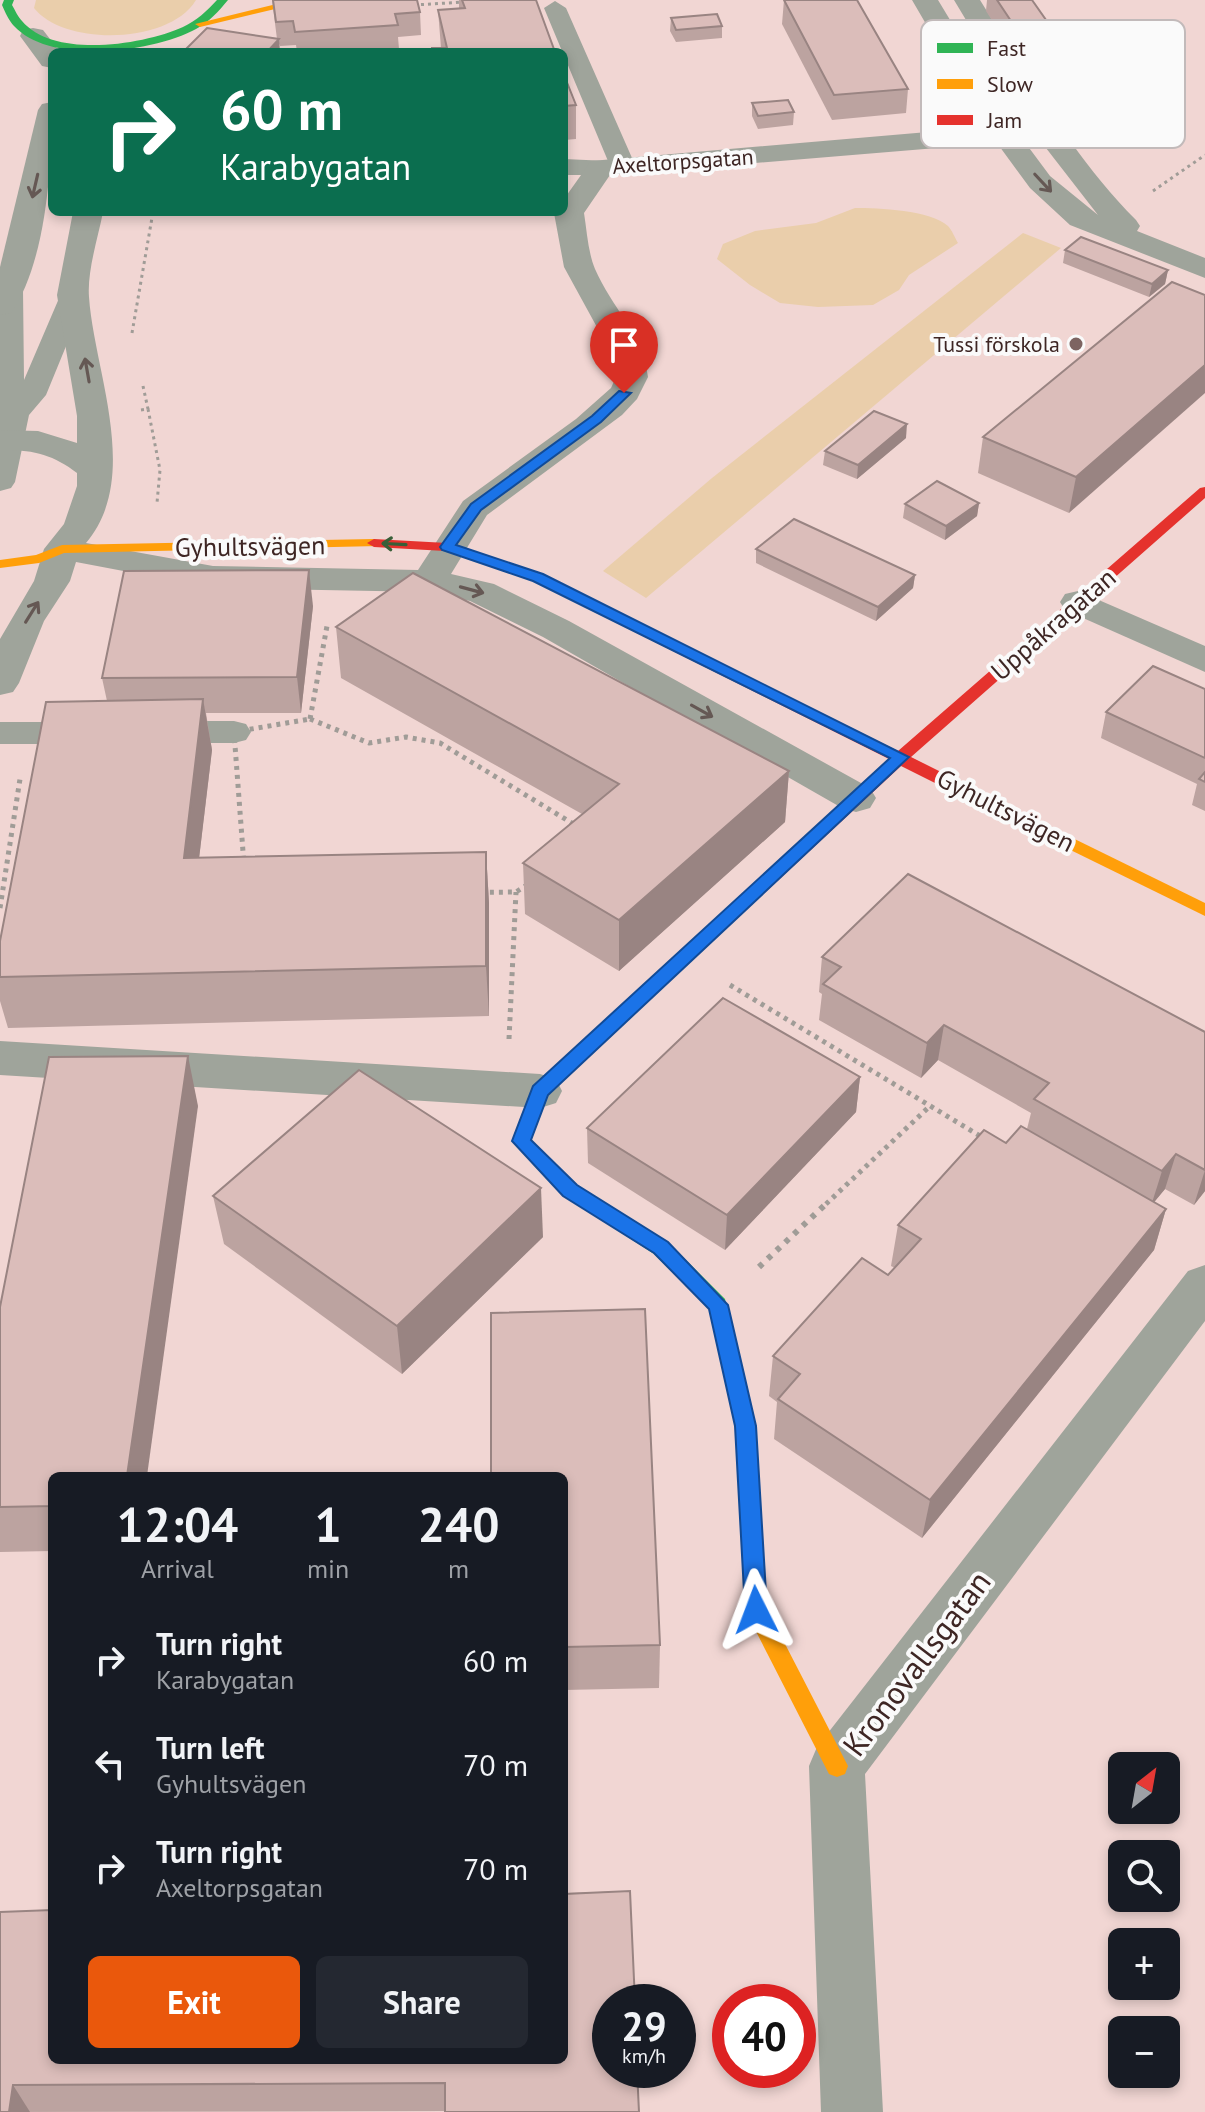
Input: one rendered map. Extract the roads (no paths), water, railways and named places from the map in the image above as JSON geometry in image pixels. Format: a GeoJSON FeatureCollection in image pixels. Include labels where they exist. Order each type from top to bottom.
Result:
{"type":"FeatureCollection","features":[{"type":"Feature","properties":{"kind":"street"},"geometry":{"type":"LineString","coordinates":[[9,0],[7,5],[13,22],[33,36],[48,55]]}},
{"type":"Feature","properties":{"kind":"street"},"geometry":{"type":"LineString","coordinates":[[33,36],[90,47],[150,47],[200,24],[214,14],[223,0]]}},
{"type":"Feature","properties":{"kind":"street"},"geometry":{"type":"LineString","coordinates":[[200,24],[308,0]]}},
{"type":"Feature","properties":{"kind":"street"},"geometry":{"type":"LineString","coordinates":[[925,0],[937,20]]}},
{"type":"Feature","properties":{"kind":"street"},"geometry":{"type":"LineString","coordinates":[[967,0],[980,20]]}},
{"type":"Feature","properties":{"kind":"street"},"geometry":{"type":"LineString","coordinates":[[5,298],[48,126]]}},
{"type":"Feature","properties":{"kind":"street","name":"Axeltorpsgatan"},"geometry":{"type":"LineString","coordinates":[[430,581],[447,547],[476,507],[597,419],[624,393],[632,377],[625,351],[579,267],[569,213],[612,167],[921,140]]}},
{"type":"Feature","properties":{"kind":"street"},"geometry":{"type":"LineString","coordinates":[[1015,148],[1040,182],[1081,219],[1205,269]]}},
{"type":"Feature","properties":{"kind":"street"},"geometry":{"type":"LineString","coordinates":[[1063,148],[1116,216],[1144,244]]}},
{"type":"Feature","properties":{"kind":"street"},"geometry":{"type":"LineString","coordinates":[[0,683],[26,621],[52,581],[62,549],[81,527],[94,486],[94,416],[73,295],[87,216]]}},
{"type":"Feature","properties":{"kind":"street"},"geometry":{"type":"LineString","coordinates":[[9,430],[71,450],[92,468]]}},
{"type":"Feature","properties":{"kind":"street","name":"Uppåkragatan"},"geometry":{"type":"LineString","coordinates":[[523,1090],[684,957],[901,757],[1205,491]]}},
{"type":"Feature","properties":{"kind":"street","name":"Gyhultsvägen"},"geometry":{"type":"LineString","coordinates":[[62,549],[379,543],[447,547],[538,578],[1205,910]]}},
{"type":"Feature","properties":{"kind":"street"},"geometry":{"type":"LineString","coordinates":[[0,564],[39,559],[62,549]]}},
{"type":"Feature","properties":{"kind":"street","name":"Gyhultsvägen"},"geometry":{"type":"LineString","coordinates":[[62,549],[213,577],[430,581],[481,592],[556,629],[856,798]]}},
{"type":"Feature","properties":{"kind":"street"},"geometry":{"type":"LineString","coordinates":[[1078,602],[1205,660]]}},
{"type":"Feature","properties":{"kind":"street"},"geometry":{"type":"LineString","coordinates":[[0,1058],[523,1090],[521,1141],[570,1190],[661,1248],[718,1305],[745,1426],[756,1610],[837,1766]]}},
{"type":"Feature","properties":{"kind":"street","name":"Kronovallsgatan"},"geometry":{"type":"LineString","coordinates":[[852,2112],[837,1766],[1205,1285]]}},
{"type":"Feature","properties":{"kind":"lane"},"geometry":{"type":"LineString","coordinates":[[555,8],[612,167],[568,167]]}},
{"type":"Feature","properties":{"kind":"lane"},"geometry":{"type":"LineString","coordinates":[[9,430],[32,395],[73,295]]}},
{"type":"Feature","properties":{"kind":"lane"},"geometry":{"type":"LineString","coordinates":[[0,482],[9,430],[5,298]]}},
{"type":"Feature","properties":{"kind":"lane"},"geometry":{"type":"LineString","coordinates":[[0,733],[234,732]]}},
{"type":"Feature","properties":{"kind":"place","name":"Tussi förskola"},"geometry":{"type":"Point","coordinates":[1076,344]}}]}
